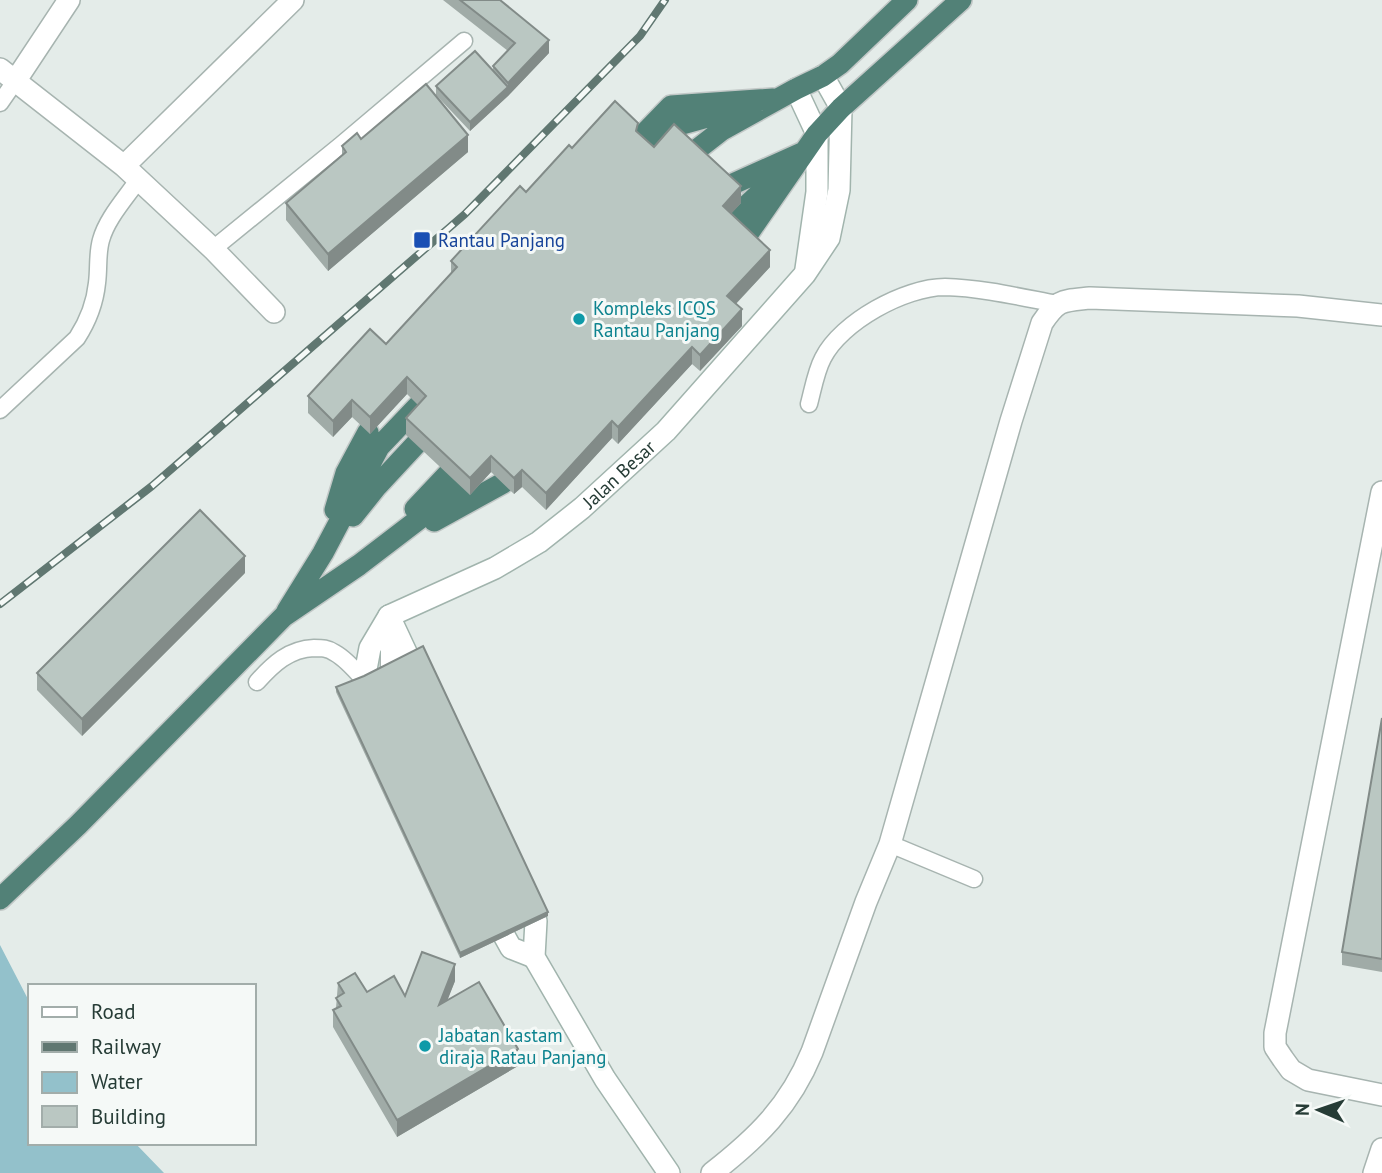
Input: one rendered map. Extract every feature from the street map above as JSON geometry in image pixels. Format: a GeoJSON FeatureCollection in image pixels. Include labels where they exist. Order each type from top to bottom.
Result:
{"type":"FeatureCollection","features":[{"type":"Feature","properties":{"kind":"highway"},"geometry":{"type":"LineString","coordinates":[[690,155],[722,130],[840,64],[907,0]]}},
{"type":"Feature","properties":{"kind":"highway"},"geometry":{"type":"LineString","coordinates":[[743,241],[817,134],[841,108],[961,0]]}},
{"type":"Feature","properties":{"kind":"highway"},"geometry":{"type":"LineString","coordinates":[[643,149],[679,124],[787,94]]}},
{"type":"Feature","properties":{"kind":"highway"},"geometry":{"type":"LineString","coordinates":[[724,188],[804,152]]}},
{"type":"Feature","properties":{"kind":"highway"},"geometry":{"type":"LineString","coordinates":[[726,225],[804,152]]}},
{"type":"Feature","properties":{"kind":"highway"},"geometry":{"type":"LineString","coordinates":[[284,616],[323,553],[379,447],[419,405]]}},
{"type":"Feature","properties":{"kind":"highway"},"geometry":{"type":"LineString","coordinates":[[323,553],[346,473],[368,432]]}},
{"type":"Feature","properties":{"kind":"highway"},"geometry":{"type":"LineString","coordinates":[[323,553],[377,486],[416,444]]}},
{"type":"Feature","properties":{"kind":"highway"},"geometry":{"type":"LineString","coordinates":[[371,556],[454,480]]}},
{"type":"Feature","properties":{"kind":"highway"},"geometry":{"type":"LineString","coordinates":[[0,899],[78,825],[284,616],[371,556],[502,483]]}},
{"type":"Feature","properties":{"kind":"street"},"geometry":{"type":"LineString","coordinates":[[69,0],[8,74],[131,173],[213,249],[274,312]]}},
{"type":"Feature","properties":{"kind":"street"},"geometry":{"type":"LineString","coordinates":[[131,173],[293,0]]}},
{"type":"Feature","properties":{"kind":"street"},"geometry":{"type":"LineString","coordinates":[[822,76],[841,108]]}},
{"type":"Feature","properties":{"kind":"street"},"geometry":{"type":"LineString","coordinates":[[787,94],[817,134],[817,192],[805,274]]}},
{"type":"Feature","properties":{"kind":"street","name":"Jalan Besar"},"geometry":{"type":"LineString","coordinates":[[389,617],[495,569],[539,542],[582,508],[666,431],[805,274],[829,238],[839,190],[841,108]]}},
{"type":"Feature","properties":{"kind":"street"},"geometry":{"type":"LineString","coordinates":[[712,1173],[761,1131],[780,1110],[803,1074],[890,844],[1042,323],[1057,304],[1090,298],[1298,306],[1382,315]]}},
{"type":"Feature","properties":{"kind":"street"},"geometry":{"type":"LineString","coordinates":[[1382,492],[1275,1033],[1275,1047],[1291,1070],[1308,1080],[1382,1095]]}},
{"type":"Feature","properties":{"kind":"street"},"geometry":{"type":"LineString","coordinates":[[384,717],[364,680],[370,648],[389,617]]}},
{"type":"Feature","properties":{"kind":"street"},"geometry":{"type":"LineString","coordinates":[[389,617],[425,693]]}},
{"type":"Feature","properties":{"kind":"street"},"geometry":{"type":"LineString","coordinates":[[513,873],[536,921],[534,957],[605,1079],[669,1173]]}},
{"type":"Feature","properties":{"kind":"street"},"geometry":{"type":"LineString","coordinates":[[484,899],[511,948],[534,957]]}},
{"type":"Feature","properties":{"kind":"street"},"geometry":{"type":"LineString","coordinates":[[1374,1173],[1382,1149]]}},
{"type":"Feature","properties":{"kind":"lane"},"geometry":{"type":"LineString","coordinates":[[213,249],[464,41]]}},
{"type":"Feature","properties":{"kind":"lane"},"geometry":{"type":"LineString","coordinates":[[0,103],[8,74]]}},
{"type":"Feature","properties":{"kind":"lane"},"geometry":{"type":"LineString","coordinates":[[0,410],[77,338],[85,326],[97,282],[102,237],[131,173]]}},
{"type":"Feature","properties":{"kind":"lane"},"geometry":{"type":"LineString","coordinates":[[809,404],[822,358],[837,338],[856,321],[901,298],[943,287],[1057,304]]}},
{"type":"Feature","properties":{"kind":"lane"},"geometry":{"type":"LineString","coordinates":[[389,617],[389,667],[401,691]]}},
{"type":"Feature","properties":{"kind":"lane"},"geometry":{"type":"LineString","coordinates":[[257,682],[270,667],[290,653],[326,648],[338,654],[364,680]]}},
{"type":"Feature","properties":{"kind":"lane"},"geometry":{"type":"LineString","coordinates":[[890,844],[974,879]]}},
{"type":"Feature","properties":{"kind":"lane"},"geometry":{"type":"LineString","coordinates":[[522,933],[534,957]]}},
{"type":"Feature","properties":{"kind":"water"},"geometry":{"type":"Polygon","coordinates":[[[0,945],[28,999],[28,1145],[137,1145],[164,1173],[0,1173],[0,945]]]}},
{"type":"Feature","properties":{"kind":"building"},"geometry":{"type":"Polygon","coordinates":[[[460,0],[500,0],[549,40],[508,83],[493,66],[515,43],[460,0]]]}},
{"type":"Feature","properties":{"kind":"building"},"geometry":{"type":"Polygon","coordinates":[[[475,51],[508,87],[470,122],[436,86],[475,51]]]}},
{"type":"Feature","properties":{"kind":"building"},"geometry":{"type":"Polygon","coordinates":[[[426,84],[468,135],[328,254],[286,203],[346,152],[342,146],[357,133],[361,139],[426,84]]]}},
{"type":"Feature","properties":{"kind":"building","name":"Kompleks ICQS Rantau Panjang"},"geometry":{"type":"Polygon","coordinates":[[[615,101],[638,123],[636,131],[654,147],[674,124],[741,186],[723,206],[770,250],[727,296],[742,309],[700,355],[692,347],[618,427],[612,421],[546,493],[522,470],[514,478],[491,456],[470,478],[406,418],[426,396],[407,377],[370,417],[352,400],[333,421],[308,396],[370,329],[386,344],[457,267],[451,261],[520,186],[526,192],[569,145],[572,148],[615,101]]]}},
{"type":"Feature","properties":{"kind":"building"},"geometry":{"type":"Polygon","coordinates":[[[200,510],[245,556],[82,719],[37,673],[200,510]]]}},
{"type":"Feature","properties":{"kind":"building"},"geometry":{"type":"Polygon","coordinates":[[[423,646],[548,912],[460,953],[336,687],[423,646]]]}},
{"type":"Feature","properties":{"kind":"building"},"geometry":{"type":"Polygon","coordinates":[[[1382,718],[1382,959],[1342,952],[1382,718]]]}},
{"type":"Feature","properties":{"kind":"building","name":"Jabatan kastam diraja Ratau Panjang"},"geometry":{"type":"Polygon","coordinates":[[[422,952],[455,964],[439,1005],[479,982],[518,1049],[397,1120],[333,1010],[341,1006],[336,998],[344,993],[338,983],[355,973],[367,992],[394,976],[405,996],[422,952]]]}},
{"type":"Feature","properties":{"kind":"railway"},"geometry":{"type":"LineString","coordinates":[[0,604],[152,486],[465,214],[640,36],[665,0]]}},
{"type":"Feature","properties":{"kind":"place","name":"Rantau Panjang"},"geometry":{"type":"Point","coordinates":[422,240]}},
{"type":"Feature","properties":{"kind":"place","name":"Kompleks ICQS Rantau Panjang"},"geometry":{"type":"Point","coordinates":[579,319]}},
{"type":"Feature","properties":{"kind":"place","name":"Jabatan kastam diraja Ratau Panjang"},"geometry":{"type":"Point","coordinates":[425,1046]}}]}
